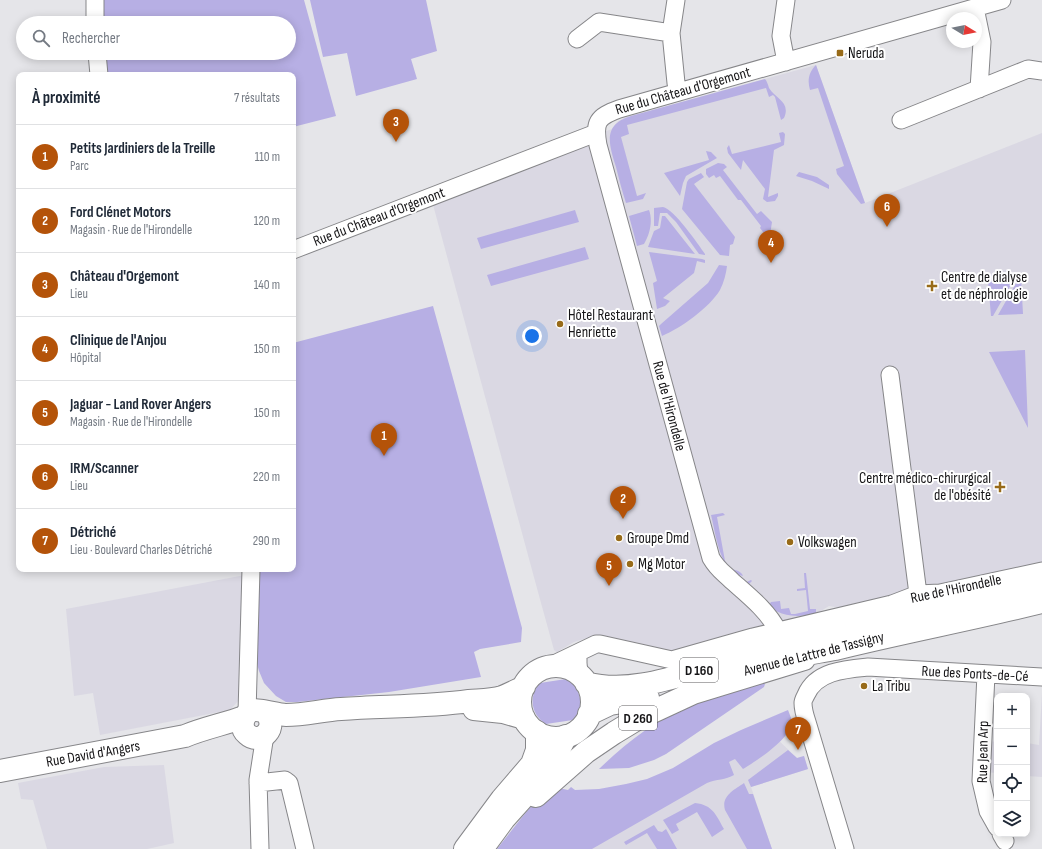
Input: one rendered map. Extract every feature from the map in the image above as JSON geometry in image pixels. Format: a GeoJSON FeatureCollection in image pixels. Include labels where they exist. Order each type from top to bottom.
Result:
{"type":"FeatureCollection","features":[{"type":"Feature","properties":{"kind":"main road","name":"Avenue de Lattre de Tassigny"},"geometry":{"type":"LineString","coordinates":[[589,714],[610,704],[650,697],[800,655],[817,644],[1042,586]]}},
{"type":"Feature","properties":{"kind":"main road","name":"Avenue de Lattre de Tassigny"},"geometry":{"type":"LineString","coordinates":[[817,644],[918,629],[1042,602]]}},
{"type":"Feature","properties":{"kind":"main road","name":"D 160"},"geometry":{"type":"LineString","coordinates":[[581,670],[597,686],[615,687],[638,685],[817,644]]}},
{"type":"Feature","properties":{"kind":"main road","name":"D 260"},"geometry":{"type":"LineString","coordinates":[[492,849],[513,821],[556,777],[586,752],[626,725],[656,709],[692,693],[801,661],[817,644]]}},
{"type":"Feature","properties":{"kind":"main road"},"geometry":{"type":"LineString","coordinates":[[256,723],[287,723],[306,718],[358,712],[473,708],[495,711],[531,725],[545,736],[566,736],[574,733],[580,728],[589,714],[592,698],[581,670],[562,666],[548,667],[532,675],[524,687],[520,704],[531,725],[537,750],[532,764],[502,799],[465,849]]}},
{"type":"Feature","properties":{"kind":"main road"},"geometry":{"type":"LineString","coordinates":[[256,723],[286,715],[340,709],[454,703],[494,698],[504,696],[524,687]]}},
{"type":"Feature","properties":{"kind":"main road","name":"Rue David d'Angers"},"geometry":{"type":"LineString","coordinates":[[0,771],[185,736],[202,737],[220,734],[256,723]]}},
{"type":"Feature","properties":{"kind":"main road"},"geometry":{"type":"LineString","coordinates":[[482,849],[504,819],[549,769],[566,736]]}},
{"type":"Feature","properties":{"kind":"street"},"geometry":{"type":"LineString","coordinates":[[95,0],[95,16]]}},
{"type":"Feature","properties":{"kind":"street"},"geometry":{"type":"LineString","coordinates":[[676,0],[671,33],[676,83],[679,92]]}},
{"type":"Feature","properties":{"kind":"street"},"geometry":{"type":"LineString","coordinates":[[786,0],[781,36],[786,62]]}},
{"type":"Feature","properties":{"kind":"street","name":"Rue du Château d'Orgemont"},"geometry":{"type":"LineString","coordinates":[[296,249],[596,133],[598,120],[608,113],[1002,0]]}},
{"type":"Feature","properties":{"kind":"street"},"geometry":{"type":"LineString","coordinates":[[975,8],[982,42],[979,89]]}},
{"type":"Feature","properties":{"kind":"street"},"geometry":{"type":"LineString","coordinates":[[577,39],[598,22],[671,33]]}},
{"type":"Feature","properties":{"kind":"street"},"geometry":{"type":"LineString","coordinates":[[98,60],[99,72]]}},
{"type":"Feature","properties":{"kind":"street"},"geometry":{"type":"LineString","coordinates":[[901,120],[1028,69],[1042,71]]}},
{"type":"Feature","properties":{"kind":"street","name":"Rue de l'Hirondelle"},"geometry":{"type":"LineString","coordinates":[[596,133],[711,558],[718,570],[731,579],[764,610],[773,621],[778,631]]}},
{"type":"Feature","properties":{"kind":"street"},"geometry":{"type":"LineString","coordinates":[[890,375],[918,594]]}},
{"type":"Feature","properties":{"kind":"street","name":"Rue de l'Hirondelle"},"geometry":{"type":"LineString","coordinates":[[581,670],[589,646],[600,644],[672,660],[778,631],[892,604],[918,594],[940,593],[1042,571]]}},
{"type":"Feature","properties":{"kind":"street"},"geometry":{"type":"LineString","coordinates":[[251,572],[249,664],[254,690],[256,723],[260,849]]}},
{"type":"Feature","properties":{"kind":"street","name":"Rue des Ponts-de-Cé"},"geometry":{"type":"LineString","coordinates":[[845,849],[807,722],[803,702],[808,689],[820,678],[836,671],[868,668],[1042,677]]}},
{"type":"Feature","properties":{"kind":"street","name":"Rue Jean Arp"},"geometry":{"type":"LineString","coordinates":[[986,674],[981,781],[988,812],[994,822]]}},
{"type":"Feature","properties":{"kind":"street"},"geometry":{"type":"LineString","coordinates":[[258,782],[285,780],[289,783],[305,849]]}},
{"type":"Feature","properties":{"kind":"shaded area"},"geometry":{"type":"Polygon","coordinates":[[[102,0],[304,0],[336,116],[296,126],[296,72],[106,72],[104,60],[296,60],[296,16],[101,16],[102,0]]]}},
{"type":"Feature","properties":{"kind":"shaded area"},"geometry":{"type":"Polygon","coordinates":[[[310,0],[426,0],[437,51],[411,59],[417,79],[356,96],[347,53],[323,57],[310,0]]]}},
{"type":"Feature","properties":{"kind":"shaded area"},"geometry":{"type":"Polygon","coordinates":[[[816,65],[865,203],[1042,133],[1042,565],[841,608],[829,606],[816,614],[673,652],[591,637],[574,642],[557,652],[554,650],[432,201],[557,149],[612,129],[617,122],[623,118],[816,65]]]}},
{"type":"Feature","properties":{"kind":"shaded area"},"geometry":{"type":"Polygon","coordinates":[[[816,65],[865,203],[861,204],[837,174],[836,169],[844,166],[818,88],[810,90],[809,86],[809,76],[816,65]]]}},
{"type":"Feature","properties":{"kind":"shaded area"},"geometry":{"type":"Polygon","coordinates":[[[765,79],[769,88],[782,101],[786,108],[784,118],[781,120],[775,97],[773,95],[769,97],[766,88],[627,125],[629,134],[621,137],[637,196],[646,193],[643,199],[626,203],[611,151],[610,136],[615,125],[631,116],[765,79]]]}},
{"type":"Feature","properties":{"kind":"shaded area"},"geometry":{"type":"Polygon","coordinates":[[[783,132],[785,134],[784,145],[774,150],[768,197],[778,193],[778,196],[775,201],[767,202],[763,199],[765,189],[743,160],[741,170],[728,153],[727,148],[729,145],[732,154],[781,142],[779,133],[783,132]]]}},
{"type":"Feature","properties":{"kind":"shaded area"},"geometry":{"type":"Polygon","coordinates":[[[706,151],[711,152],[717,158],[686,176],[680,196],[664,173],[709,160],[706,151]]]}},
{"type":"Feature","properties":{"kind":"shaded area"},"geometry":{"type":"Polygon","coordinates":[[[718,163],[724,164],[727,167],[723,170],[757,214],[761,211],[772,222],[770,235],[767,237],[760,228],[761,226],[741,200],[738,200],[720,176],[716,178],[714,175],[709,178],[706,174],[706,169],[718,163]]]}},
{"type":"Feature","properties":{"kind":"shaded area"},"geometry":{"type":"Polygon","coordinates":[[[799,172],[817,177],[829,185],[829,189],[812,181],[796,176],[799,172]]]}},
{"type":"Feature","properties":{"kind":"shaded area"},"geometry":{"type":"Polygon","coordinates":[[[701,173],[704,177],[694,184],[735,237],[733,244],[730,245],[729,256],[720,255],[682,209],[687,182],[689,179],[701,173]]]}},
{"type":"Feature","properties":{"kind":"shaded area"},"geometry":{"type":"Polygon","coordinates":[[[663,207],[668,209],[679,220],[692,235],[705,255],[699,254],[676,222],[667,213],[660,213],[658,226],[654,226],[654,208],[663,207]]]}},
{"type":"Feature","properties":{"kind":"shaded area"},"geometry":{"type":"Polygon","coordinates":[[[575,210],[579,222],[481,249],[477,238],[575,210]]]}},
{"type":"Feature","properties":{"kind":"shaded area"},"geometry":{"type":"Polygon","coordinates":[[[649,210],[651,223],[648,236],[644,244],[637,246],[629,216],[649,210]]]}},
{"type":"Feature","properties":{"kind":"shaded area"},"geometry":{"type":"Polygon","coordinates":[[[662,216],[665,216],[695,254],[648,247],[654,231],[660,228],[662,216]]]}},
{"type":"Feature","properties":{"kind":"shaded area"},"geometry":{"type":"Polygon","coordinates":[[[585,247],[589,259],[491,286],[487,275],[585,247]]]}},
{"type":"Feature","properties":{"kind":"shaded area"},"geometry":{"type":"Polygon","coordinates":[[[649,252],[705,260],[705,263],[697,261],[694,273],[663,298],[670,301],[665,306],[657,309],[653,283],[657,281],[649,252]]]}},
{"type":"Feature","properties":{"kind":"shaded area"},"geometry":{"type":"Polygon","coordinates":[[[719,265],[727,266],[723,284],[715,297],[694,317],[678,328],[662,336],[659,326],[708,283],[719,265]]]}},
{"type":"Feature","properties":{"kind":"shaded area"},"geometry":{"type":"Polygon","coordinates":[[[1017,274],[993,316],[991,316],[988,281],[980,281],[983,275],[1017,274]]]}},
{"type":"Feature","properties":{"kind":"shaded area"},"geometry":{"type":"Polygon","coordinates":[[[1021,277],[1023,314],[998,315],[1019,278],[1021,277]]]}},
{"type":"Feature","properties":{"kind":"shaded area"},"geometry":{"type":"Polygon","coordinates":[[[433,306],[522,628],[521,642],[480,649],[474,652],[481,677],[389,692],[297,702],[286,702],[276,696],[264,683],[256,660],[258,572],[296,572],[296,342],[433,306]]]}},
{"type":"Feature","properties":{"kind":"shaded area"},"geometry":{"type":"Polygon","coordinates":[[[1025,350],[1028,428],[989,352],[1025,350]]]}},
{"type":"Feature","properties":{"kind":"shaded area"},"geometry":{"type":"Polygon","coordinates":[[[723,513],[725,515],[717,517],[725,561],[727,564],[724,560],[717,542],[711,515],[723,513]]]}},
{"type":"Feature","properties":{"kind":"shaded area"},"geometry":{"type":"Polygon","coordinates":[[[731,570],[738,571],[743,576],[735,573],[731,570]]]}},
{"type":"Feature","properties":{"kind":"shaded area"},"geometry":{"type":"Polygon","coordinates":[[[804,573],[806,573],[810,609],[816,609],[816,614],[792,616],[783,614],[768,606],[744,583],[751,580],[752,581],[748,585],[769,605],[771,602],[780,601],[781,609],[789,608],[791,614],[795,614],[808,611],[806,590],[797,591],[797,589],[805,588],[804,573]]]}},
{"type":"Feature","properties":{"kind":"shaded area"},"geometry":{"type":"Polygon","coordinates":[[[245,575],[240,699],[230,710],[100,735],[93,693],[74,696],[66,609],[245,575]]]}},
{"type":"Feature","properties":{"kind":"shaded area"},"geometry":{"type":"Polygon","coordinates":[[[566,679],[576,687],[580,698],[577,715],[573,720],[546,724],[537,716],[534,710],[533,699],[536,688],[540,683],[566,679]]]}},
{"type":"Feature","properties":{"kind":"shaded area"},"geometry":{"type":"Polygon","coordinates":[[[763,682],[765,684],[764,687],[666,754],[654,760],[629,768],[599,769],[643,732],[680,710],[763,682]]]}},
{"type":"Feature","properties":{"kind":"shaded area"},"geometry":{"type":"Polygon","coordinates":[[[1042,693],[1042,777],[1030,776],[1030,744],[1039,745],[1042,693]]]}},
{"type":"Feature","properties":{"kind":"shaded area"},"geometry":{"type":"Polygon","coordinates":[[[788,710],[793,723],[784,737],[764,755],[743,769],[735,759],[729,762],[734,775],[707,783],[592,849],[497,849],[549,786],[568,790],[571,787],[575,790],[599,789],[647,779],[673,768],[714,743],[788,710]]]}},
{"type":"Feature","properties":{"kind":"shaded area"},"geometry":{"type":"Polygon","coordinates":[[[775,737],[797,758],[804,756],[808,769],[751,787],[772,849],[520,849],[729,762],[775,737]]]}},
{"type":"Feature","properties":{"kind":"shaded area"},"geometry":{"type":"Polygon","coordinates":[[[987,741],[994,742],[994,773],[986,772],[987,741]]]}},
{"type":"Feature","properties":{"kind":"shaded area"},"geometry":{"type":"Polygon","coordinates":[[[788,750],[797,758],[804,756],[808,769],[751,787],[748,780],[788,750]]]}},
{"type":"Feature","properties":{"kind":"shaded area"},"geometry":{"type":"Polygon","coordinates":[[[164,765],[174,843],[147,849],[47,849],[33,800],[21,799],[18,783],[104,767],[164,765]]]}},
{"type":"Feature","properties":{"kind":"shaded area"},"geometry":{"type":"Polygon","coordinates":[[[744,783],[749,794],[753,794],[772,849],[747,849],[725,810],[725,801],[729,794],[744,783]]]}},
{"type":"Feature","properties":{"kind":"shaded area"},"geometry":{"type":"Polygon","coordinates":[[[695,803],[710,808],[724,829],[712,837],[697,812],[676,824],[679,830],[672,834],[663,820],[695,803]]]}},
{"type":"Feature","properties":{"kind":"shaded area"},"geometry":{"type":"Polygon","coordinates":[[[654,825],[658,831],[662,832],[666,829],[677,849],[657,849],[647,833],[626,845],[624,842],[654,825]]]}},
{"type":"Feature","properties":{"kind":"place","name":"Neruda"},"geometry":{"type":"Point","coordinates":[840,53]}},
{"type":"Feature","properties":{"kind":"place","name":"Château d'Orgemont"},"geometry":{"type":"Point","coordinates":[396,142]}},
{"type":"Feature","properties":{"kind":"place","name":"IRM/Scanner"},"geometry":{"type":"Point","coordinates":[887,227]}},
{"type":"Feature","properties":{"kind":"place","name":"Clinique de l'Anjou"},"geometry":{"type":"Point","coordinates":[771,263]}},
{"type":"Feature","properties":{"kind":"place","name":"Centre de dialyse et de néphrologie"},"geometry":{"type":"Point","coordinates":[932,286]}},
{"type":"Feature","properties":{"kind":"place","name":"Hôtel Restaurant Henriette"},"geometry":{"type":"Point","coordinates":[560,324]}},
{"type":"Feature","properties":{"kind":"place","name":"Petits Jardiniers de la Treille"},"geometry":{"type":"Point","coordinates":[384,456]}},
{"type":"Feature","properties":{"kind":"place","name":"Centre médico-chirurgical de l'obésité"},"geometry":{"type":"Point","coordinates":[1000,487]}},
{"type":"Feature","properties":{"kind":"place","name":"Ford Clénet Motors"},"geometry":{"type":"Point","coordinates":[623,519]}},
{"type":"Feature","properties":{"kind":"place","name":"Groupe Dmd"},"geometry":{"type":"Point","coordinates":[619,538]}},
{"type":"Feature","properties":{"kind":"place","name":"Volkswagen"},"geometry":{"type":"Point","coordinates":[790,542]}},
{"type":"Feature","properties":{"kind":"place","name":"Mg Motor"},"geometry":{"type":"Point","coordinates":[630,564]}},
{"type":"Feature","properties":{"kind":"place","name":"Jaguar - Land Rover Angers"},"geometry":{"type":"Point","coordinates":[609,586]}},
{"type":"Feature","properties":{"kind":"place","name":"La Tribu"},"geometry":{"type":"Point","coordinates":[864,686]}},
{"type":"Feature","properties":{"kind":"place","name":"Détriché"},"geometry":{"type":"Point","coordinates":[798,750]}}]}
